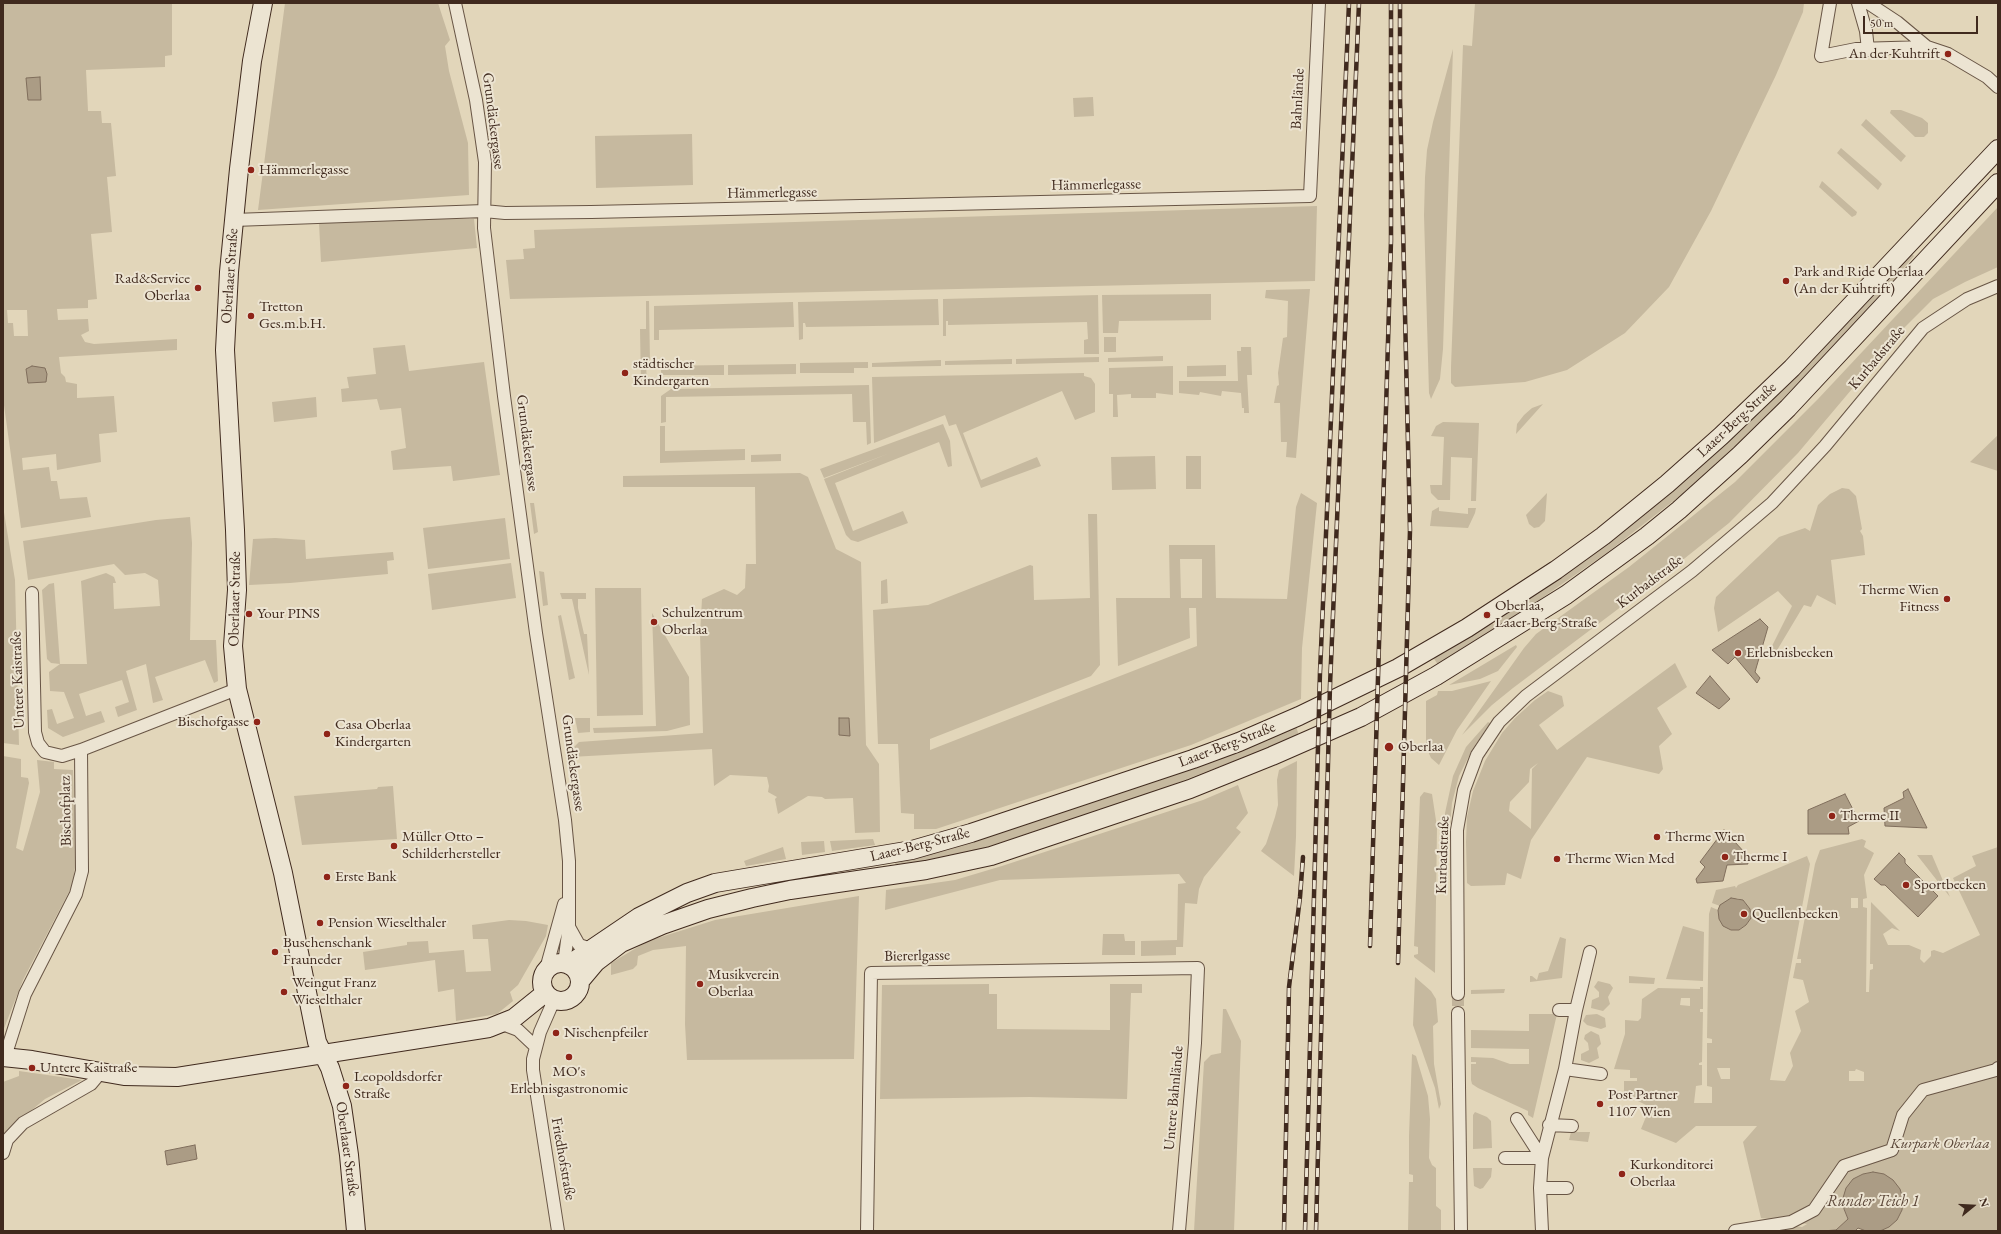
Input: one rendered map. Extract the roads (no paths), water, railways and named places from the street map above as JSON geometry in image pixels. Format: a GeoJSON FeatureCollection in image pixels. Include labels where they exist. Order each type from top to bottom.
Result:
{"type":"FeatureCollection","features":[{"type":"Feature","properties":{"kind":"main road","name":"Oberlaaer Straße"},"geometry":{"type":"LineString","coordinates":[[263,3],[246,106],[234,220],[225,350],[237,590],[233,646],[237,689],[283,873],[317,1042],[330,1068],[338,1089],[346,1125],[356,1231]]}},
{"type":"Feature","properties":{"kind":"main road","name":"Laaer-Berg-Straße"},"geometry":{"type":"LineString","coordinates":[[566,964],[639,917],[687,894],[715,883],[929,846],[1193,759],[1299,716],[1398,668],[1556,570],[1603,536],[1721,436],[1792,368],[1998,149]]}},
{"type":"Feature","properties":{"kind":"main road","name":"Laaer-Berg-Straße"},"geometry":{"type":"LineString","coordinates":[[580,981],[596,962],[621,943],[662,925],[708,909],[790,890],[926,870],[991,856],[1190,789],[1298,746],[1361,717],[1436,676],[1566,595],[1647,536],[1685,505],[1788,408],[1998,183]]}},
{"type":"Feature","properties":{"kind":"main road"},"geometry":{"type":"LineString","coordinates":[[4,1057],[124,1076],[177,1076],[464,1033],[502,1024],[549,997],[566,1001],[571,998],[578,990],[580,981],[578,975],[566,964],[558,964],[546,970],[542,977],[542,986],[549,997]]}},
{"type":"Feature","properties":{"kind":"street","name":"Grundäckergasse"},"geometry":{"type":"LineString","coordinates":[[455,3],[478,108],[485,162],[484,228],[533,612],[566,820],[569,861],[569,926],[566,964]]}},
{"type":"Feature","properties":{"kind":"street","name":"Bahnlände"},"geometry":{"type":"LineString","coordinates":[[1310,196],[1319,3]]}},
{"type":"Feature","properties":{"kind":"street"},"geometry":{"type":"LineString","coordinates":[[1830,3],[1821,56],[1844,50],[1927,47],[1948,54],[1987,77],[1998,87]]}},
{"type":"Feature","properties":{"kind":"street"},"geometry":{"type":"LineString","coordinates":[[1858,3],[1866,31],[1868,50]]}},
{"type":"Feature","properties":{"kind":"street"},"geometry":{"type":"LineString","coordinates":[[1868,3],[1897,22],[1927,47]]}},
{"type":"Feature","properties":{"kind":"street","name":"Hämmerlegasse"},"geometry":{"type":"LineString","coordinates":[[234,220],[484,211],[505,213],[599,212],[1310,196]]}},
{"type":"Feature","properties":{"kind":"street","name":"Kurbadstraße"},"geometry":{"type":"LineString","coordinates":[[1458,994],[1456,830],[1464,790],[1477,755],[1499,722],[1526,696],[1692,571],[1772,503],[1825,446],[1924,328],[1967,299],[1998,286]]}},
{"type":"Feature","properties":{"kind":"street","name":"Untere Kaistraße"},"geometry":{"type":"LineString","coordinates":[[32,593],[35,732],[38,743],[45,752],[62,756],[81,750]]}},
{"type":"Feature","properties":{"kind":"street"},"geometry":{"type":"LineString","coordinates":[[81,750],[237,689]]}},
{"type":"Feature","properties":{"kind":"street","name":"Bischofplatz"},"geometry":{"type":"LineString","coordinates":[[4,1057],[25,994],[76,894],[82,871],[81,750]]}},
{"type":"Feature","properties":{"kind":"street","name":"Grundäckergasse"},"geometry":{"type":"LineString","coordinates":[[546,970],[569,887]]}},
{"type":"Feature","properties":{"kind":"street","name":"Grundäckergasse"},"geometry":{"type":"LineString","coordinates":[[569,926],[579,945],[591,949]]}},
{"type":"Feature","properties":{"kind":"street"},"geometry":{"type":"LineString","coordinates":[[1542,1231],[1540,1188],[1542,1158],[1564,1069],[1590,952]]}},
{"type":"Feature","properties":{"kind":"street","name":"Biererlgasse"},"geometry":{"type":"LineString","coordinates":[[867,1231],[871,974],[1198,968]]}},
{"type":"Feature","properties":{"kind":"street","name":"Untere Bahnlände"},"geometry":{"type":"LineString","coordinates":[[1179,1231],[1195,1043],[1198,968]]}},
{"type":"Feature","properties":{"kind":"street","name":"Friedhofstraße"},"geometry":{"type":"LineString","coordinates":[[549,997],[536,1047],[533,1070],[558,1231]]}},
{"type":"Feature","properties":{"kind":"street"},"geometry":{"type":"LineString","coordinates":[[1559,1010],[1576,1010]]}},
{"type":"Feature","properties":{"kind":"street"},"geometry":{"type":"LineString","coordinates":[[1458,1013],[1461,1231]]}},
{"type":"Feature","properties":{"kind":"street"},"geometry":{"type":"LineString","coordinates":[[502,1024],[518,1030],[536,1047]]}},
{"type":"Feature","properties":{"kind":"street"},"geometry":{"type":"LineString","coordinates":[[1564,1069],[1601,1074]]}},
{"type":"Feature","properties":{"kind":"street"},"geometry":{"type":"LineString","coordinates":[[1735,1231],[1791,1222],[1814,1210],[1844,1166],[1892,1150],[1902,1115],[1924,1090],[1997,1071]]}},
{"type":"Feature","properties":{"kind":"street"},"geometry":{"type":"LineString","coordinates":[[3,1153],[7,1140],[23,1123],[91,1084],[100,1072]]}},
{"type":"Feature","properties":{"kind":"street"},"geometry":{"type":"LineString","coordinates":[[1517,1119],[1542,1158]]}},
{"type":"Feature","properties":{"kind":"street"},"geometry":{"type":"LineString","coordinates":[[1549,1125],[1572,1126]]}},
{"type":"Feature","properties":{"kind":"street"},"geometry":{"type":"LineString","coordinates":[[1505,1158],[1542,1158]]}},
{"type":"Feature","properties":{"kind":"street"},"geometry":{"type":"LineString","coordinates":[[1540,1188],[1567,1188]]}},
{"type":"Feature","properties":{"kind":"water"},"geometry":{"type":"Polygon","coordinates":[[[40,77],[41,100],[28,100],[26,78],[40,77]]]}},
{"type":"Feature","properties":{"kind":"water"},"geometry":{"type":"Polygon","coordinates":[[[32,366],[45,368],[47,374],[46,382],[28,383],[26,369],[32,366]]]}},
{"type":"Feature","properties":{"kind":"water","name":"Erlebnisbecken"},"geometry":{"type":"Polygon","coordinates":[[[1760,619],[1768,627],[1755,672],[1760,678],[1757,683],[1735,657],[1728,664],[1712,650],[1760,619]]]}},
{"type":"Feature","properties":{"kind":"water"},"geometry":{"type":"Polygon","coordinates":[[[1710,676],[1730,699],[1719,709],[1696,693],[1710,676]]]}},
{"type":"Feature","properties":{"kind":"water"},"geometry":{"type":"Polygon","coordinates":[[[839,718],[849,718],[850,736],[839,735],[839,718]]]}},
{"type":"Feature","properties":{"kind":"water"},"geometry":{"type":"Polygon","coordinates":[[[1908,789],[1927,828],[1885,826],[1884,808],[1904,798],[1903,792],[1908,789]]]}},
{"type":"Feature","properties":{"kind":"water","name":"Therme II"},"geometry":{"type":"Polygon","coordinates":[[[1845,794],[1859,821],[1848,827],[1849,834],[1808,834],[1808,810],[1845,794]]]}},
{"type":"Feature","properties":{"kind":"water","name":"Therme I"},"geometry":{"type":"Polygon","coordinates":[[[1724,830],[1745,853],[1748,864],[1727,865],[1723,881],[1697,883],[1696,879],[1705,867],[1700,862],[1724,830]]]}},
{"type":"Feature","properties":{"kind":"water","name":"Sportbecken"},"geometry":{"type":"Polygon","coordinates":[[[1899,853],[1905,859],[1905,863],[1938,896],[1918,917],[1885,885],[1881,885],[1874,879],[1899,853]]]}},
{"type":"Feature","properties":{"kind":"water","name":"Quellenbecken"},"geometry":{"type":"Polygon","coordinates":[[[1731,898],[1743,900],[1750,909],[1751,918],[1746,925],[1739,930],[1731,930],[1723,926],[1719,919],[1718,910],[1720,905],[1731,898]]]}},
{"type":"Feature","properties":{"kind":"water"},"geometry":{"type":"Polygon","coordinates":[[[195,1145],[197,1159],[167,1165],[165,1151],[195,1145]]]}},
{"type":"Feature","properties":{"kind":"water","name":"Runder Teich 1"},"geometry":{"type":"Polygon","coordinates":[[[1873,1172],[1884,1174],[1893,1180],[1900,1189],[1903,1199],[1902,1210],[1897,1220],[1889,1227],[1880,1231],[1866,1231],[1858,1228],[1855,1231],[1822,1231],[1836,1230],[1848,1219],[1844,1209],[1843,1198],[1846,1188],[1853,1179],[1863,1174],[1873,1172]]]}},
{"type":"Feature","properties":{"kind":"tunnel"},"geometry":{"type":"LineString","coordinates":[[1458,994],[1458,1013]]}},
{"type":"Feature","properties":{"kind":"railway"},"geometry":{"type":"LineString","coordinates":[[1305,1231],[1320,672],[1349,3]]}},
{"type":"Feature","properties":{"kind":"railway"},"geometry":{"type":"LineString","coordinates":[[1316,1231],[1330,685],[1359,3]]}},
{"type":"Feature","properties":{"kind":"railway"},"geometry":{"type":"LineString","coordinates":[[1370,946],[1391,241],[1391,3]]}},
{"type":"Feature","properties":{"kind":"railway"},"geometry":{"type":"LineString","coordinates":[[1398,963],[1410,530],[1400,97],[1400,3]]}},
{"type":"Feature","properties":{"kind":"railway"},"geometry":{"type":"LineString","coordinates":[[1284,1231],[1289,987],[1300,897],[1303,857]]}},
{"type":"Feature","properties":{"kind":"place","name":"An der Kuhtrift"},"geometry":{"type":"Point","coordinates":[1948,54]}},
{"type":"Feature","properties":{"kind":"place","name":"Hämmerlegasse"},"geometry":{"type":"Point","coordinates":[251,170]}},
{"type":"Feature","properties":{"kind":"place","name":"Park and Ride Oberlaa (An der Kuhtrift)"},"geometry":{"type":"Point","coordinates":[1786,281]}},
{"type":"Feature","properties":{"kind":"place","name":"Rad&Service Oberlaa"},"geometry":{"type":"Point","coordinates":[198,288]}},
{"type":"Feature","properties":{"kind":"place","name":"Tretton Ges.m.b.H."},"geometry":{"type":"Point","coordinates":[251,316]}},
{"type":"Feature","properties":{"kind":"place","name":"städtischer Kindergarten"},"geometry":{"type":"Point","coordinates":[625,373]}},
{"type":"Feature","properties":{"kind":"place","name":"Therme Wien Fitness"},"geometry":{"type":"Point","coordinates":[1947,599]}},
{"type":"Feature","properties":{"kind":"place","name":"Your PINS"},"geometry":{"type":"Point","coordinates":[249,614]}},
{"type":"Feature","properties":{"kind":"place","name":"Oberlaa, Laaer-Berg-Straße"},"geometry":{"type":"Point","coordinates":[1487,615]}},
{"type":"Feature","properties":{"kind":"place","name":"Schulzentrum Oberlaa"},"geometry":{"type":"Point","coordinates":[654,622]}},
{"type":"Feature","properties":{"kind":"place","name":"Erlebnisbecken"},"geometry":{"type":"Point","coordinates":[1738,653]}},
{"type":"Feature","properties":{"kind":"place","name":"Bischofgasse"},"geometry":{"type":"Point","coordinates":[257,722]}},
{"type":"Feature","properties":{"kind":"place","name":"Casa Oberlaa Kindergarten"},"geometry":{"type":"Point","coordinates":[327,734]}},
{"type":"Feature","properties":{"kind":"place","name":"Oberlaa"},"geometry":{"type":"Point","coordinates":[1389,747]}},
{"type":"Feature","properties":{"kind":"place","name":"Therme II"},"geometry":{"type":"Point","coordinates":[1832,816]}},
{"type":"Feature","properties":{"kind":"place","name":"Therme Wien"},"geometry":{"type":"Point","coordinates":[1657,837]}},
{"type":"Feature","properties":{"kind":"place","name":"Müller Otto – Schilderhersteller"},"geometry":{"type":"Point","coordinates":[394,846]}},
{"type":"Feature","properties":{"kind":"place","name":"Therme I"},"geometry":{"type":"Point","coordinates":[1725,857]}},
{"type":"Feature","properties":{"kind":"place","name":"Therme Wien Med"},"geometry":{"type":"Point","coordinates":[1557,859]}},
{"type":"Feature","properties":{"kind":"place","name":"Erste Bank"},"geometry":{"type":"Point","coordinates":[327,877]}},
{"type":"Feature","properties":{"kind":"place","name":"Sportbecken"},"geometry":{"type":"Point","coordinates":[1906,885]}},
{"type":"Feature","properties":{"kind":"place","name":"Quellenbecken"},"geometry":{"type":"Point","coordinates":[1744,914]}},
{"type":"Feature","properties":{"kind":"place","name":"Pension Wieselthaler"},"geometry":{"type":"Point","coordinates":[320,923]}},
{"type":"Feature","properties":{"kind":"place","name":"Buschenschank Frauneder"},"geometry":{"type":"Point","coordinates":[275,952]}},
{"type":"Feature","properties":{"kind":"place","name":"Musikverein Oberlaa"},"geometry":{"type":"Point","coordinates":[700,984]}},
{"type":"Feature","properties":{"kind":"place","name":"Weingut Franz Wieselthaler"},"geometry":{"type":"Point","coordinates":[284,992]}},
{"type":"Feature","properties":{"kind":"place","name":"Nischenpfeiler"},"geometry":{"type":"Point","coordinates":[556,1033]}},
{"type":"Feature","properties":{"kind":"place","name":"MO's Erlebnisgastronomie"},"geometry":{"type":"Point","coordinates":[569,1057]}},
{"type":"Feature","properties":{"kind":"place","name":"Untere Kaistraße"},"geometry":{"type":"Point","coordinates":[32,1068]}},
{"type":"Feature","properties":{"kind":"place","name":"Leopoldsdorfer Straße"},"geometry":{"type":"Point","coordinates":[346,1086]}},
{"type":"Feature","properties":{"kind":"place","name":"Post Partner 1107 Wien"},"geometry":{"type":"Point","coordinates":[1600,1104]}},
{"type":"Feature","properties":{"kind":"place","name":"Kurkonditorei Oberlaa"},"geometry":{"type":"Point","coordinates":[1622,1174]}},
{"type":"Feature","properties":{"kind":"park label","name":"Kurpark Oberlaa"},"geometry":{"type":"Point","coordinates":[1940,1144]}}]}
